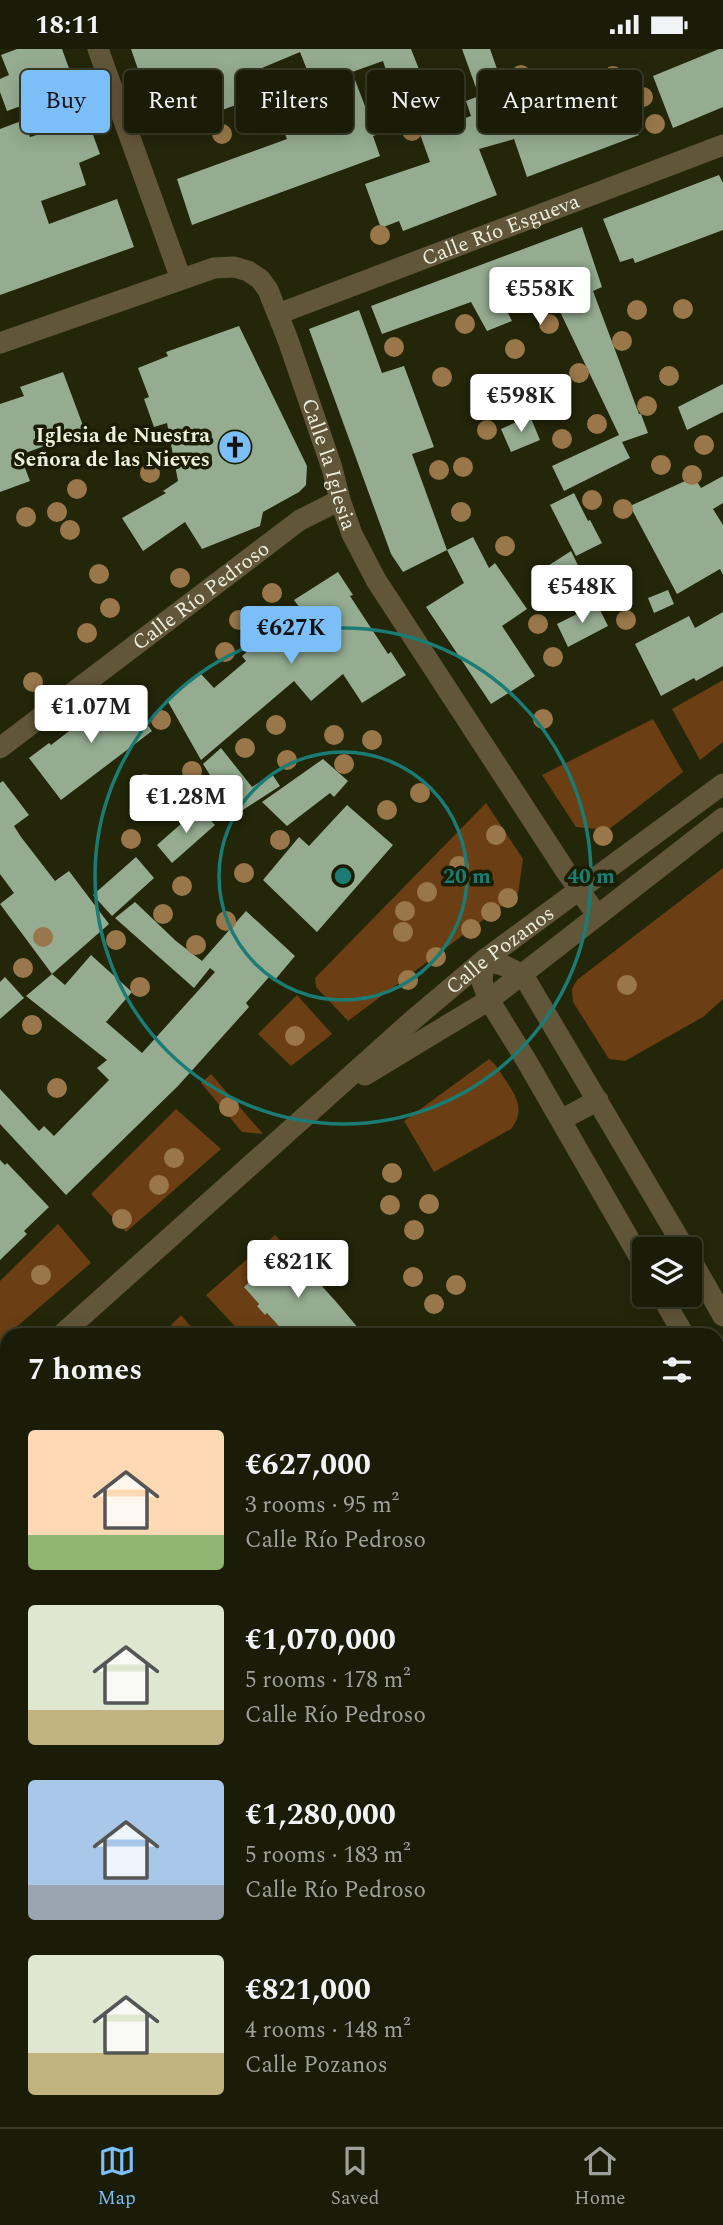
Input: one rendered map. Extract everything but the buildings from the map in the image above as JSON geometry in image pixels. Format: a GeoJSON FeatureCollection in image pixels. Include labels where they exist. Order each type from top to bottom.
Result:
{"type":"FeatureCollection","features":[{"type":"Feature","properties":{"kind":"street"},"geometry":{"type":"LineString","coordinates":[[98,49],[181,279]]}},
{"type":"Feature","properties":{"kind":"street","name":"Calle Río Esgueva"},"geometry":{"type":"LineString","coordinates":[[278,314],[723,145]]}},
{"type":"Feature","properties":{"kind":"street","name":"Calle la Iglesia"},"geometry":{"type":"LineString","coordinates":[[0,343],[214,268],[234,267],[248,271],[260,279],[278,314],[352,534],[376,580],[597,915]]}},
{"type":"Feature","properties":{"kind":"street","name":"Calle Río Pedroso"},"geometry":{"type":"LineString","coordinates":[[0,748],[300,520],[340,500]]}},
{"type":"Feature","properties":{"kind":"street","name":"Calle Pozanos"},"geometry":{"type":"LineString","coordinates":[[69,1328],[414,1019],[484,960],[723,784]]}},
{"type":"Feature","properties":{"kind":"street","name":"Calle Pozanos"},"geometry":{"type":"LineString","coordinates":[[322,1101],[489,1000],[723,818]]}},
{"type":"Feature","properties":{"kind":"street"},"geometry":{"type":"LineString","coordinates":[[632,1244],[489,1000],[482,982],[484,960],[523,975],[678,1237]]}},
{"type":"Feature","properties":{"kind":"street"},"geometry":{"type":"LineString","coordinates":[[561,1120],[598,1100]]}},
{"type":"Feature","properties":{"kind":"street"},"geometry":{"type":"LineString","coordinates":[[702,1279],[723,1316]]}},
{"type":"Feature","properties":{"kind":"street"},"geometry":{"type":"LineString","coordinates":[[668,1307],[680,1328]]}},
{"type":"Feature","properties":{"kind":"shaded area"},"geometry":{"type":"Polygon","coordinates":[[[723,680],[723,742],[700,760],[672,709],[723,680]]]}},
{"type":"Feature","properties":{"kind":"shaded area"},"geometry":{"type":"Polygon","coordinates":[[[653,719],[683,772],[608,830],[576,827],[542,775],[653,719]]]}},
{"type":"Feature","properties":{"kind":"shaded area"},"geometry":{"type":"Polygon","coordinates":[[[486,803],[523,859],[518,894],[348,1021],[316,987],[315,978],[486,803]]]}},
{"type":"Feature","properties":{"kind":"shaded area"},"geometry":{"type":"Polygon","coordinates":[[[723,868],[723,999],[703,1017],[625,1061],[609,1059],[573,1002],[572,989],[577,980],[723,868]]]}},
{"type":"Feature","properties":{"kind":"shaded area"},"geometry":{"type":"Polygon","coordinates":[[[297,995],[332,1034],[291,1066],[258,1034],[297,995]]]}},
{"type":"Feature","properties":{"kind":"shaded area"},"geometry":{"type":"Polygon","coordinates":[[[489,1059],[511,1088],[518,1105],[518,1116],[511,1129],[434,1172],[404,1121],[489,1059]]]}},
{"type":"Feature","properties":{"kind":"shaded area"},"geometry":{"type":"Polygon","coordinates":[[[211,1074],[263,1134],[242,1132],[201,1083],[211,1074]]]}},
{"type":"Feature","properties":{"kind":"shaded area"},"geometry":{"type":"Polygon","coordinates":[[[176,1109],[221,1149],[126,1232],[91,1194],[176,1109]]]}},
{"type":"Feature","properties":{"kind":"shaded area"},"geometry":{"type":"Polygon","coordinates":[[[58,1224],[91,1263],[15,1328],[0,1328],[0,1281],[58,1224]]]}},
{"type":"Feature","properties":{"kind":"shaded area"},"geometry":{"type":"Polygon","coordinates":[[[275,1235],[287,1247],[257,1306],[280,1328],[237,1328],[206,1295],[275,1235]]]}},
{"type":"Feature","properties":{"kind":"shaded area"},"geometry":{"type":"Polygon","coordinates":[[[181,1315],[192,1328],[174,1328],[171,1325],[181,1315]]]}},
{"type":"Feature","properties":{"kind":"place","name":"Iglesia de Nuestra Señora de las Nieves"},"geometry":{"type":"Point","coordinates":[235,447]}}]}
